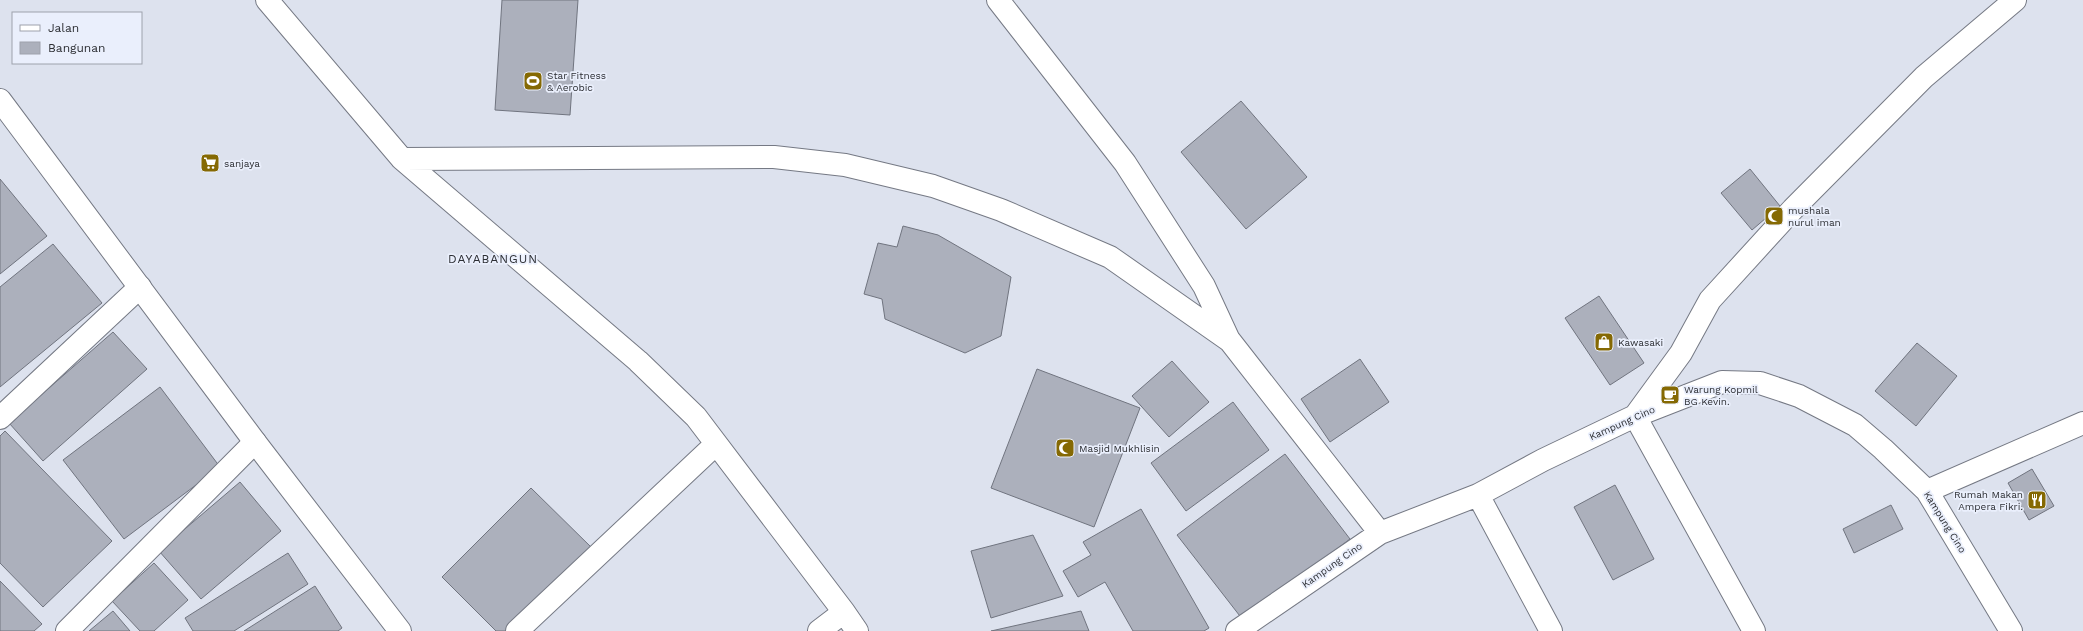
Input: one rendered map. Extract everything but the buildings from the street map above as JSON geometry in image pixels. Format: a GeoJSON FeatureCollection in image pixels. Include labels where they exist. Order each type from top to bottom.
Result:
{"type":"FeatureCollection","features":[{"type":"Feature","properties":{"kind":"street"},"geometry":{"type":"LineString","coordinates":[[267,0],[402,159],[638,361],[696,417],[857,631]]}},
{"type":"Feature","properties":{"kind":"street"},"geometry":{"type":"LineString","coordinates":[[998,0],[1125,163],[1204,286],[1230,341],[1380,532]]}},
{"type":"Feature","properties":{"kind":"street"},"geometry":{"type":"LineString","coordinates":[[1754,631],[1635,416],[1681,353],[1710,300],[1793,209],[1924,77],[2015,0]]}},
{"type":"Feature","properties":{"kind":"street"},"geometry":{"type":"LineString","coordinates":[[0,100],[255,442],[400,631]]}},
{"type":"Feature","properties":{"kind":"street"},"geometry":{"type":"LineString","coordinates":[[402,159],[774,157],[845,165],[933,186],[1001,210],[1110,257],[1230,341]]}},
{"type":"Feature","properties":{"kind":"street"},"geometry":{"type":"LineString","coordinates":[[0,418],[140,287]]}},
{"type":"Feature","properties":{"kind":"street","name":"Kampung Cino"},"geometry":{"type":"LineString","coordinates":[[1238,631],[1380,532],[1478,495],[1543,460],[1635,416],[1722,382],[1760,383],[1799,396],[1855,425],[1883,449],[1927,491],[2010,631]]}},
{"type":"Feature","properties":{"kind":"street"},"geometry":{"type":"LineString","coordinates":[[1927,491],[2083,423]]}},
{"type":"Feature","properties":{"kind":"street"},"geometry":{"type":"LineString","coordinates":[[67,631],[255,442]]}},
{"type":"Feature","properties":{"kind":"street"},"geometry":{"type":"LineString","coordinates":[[517,631],[716,444]]}},
{"type":"Feature","properties":{"kind":"street"},"geometry":{"type":"LineString","coordinates":[[1478,495],[1551,631]]}},
{"type":"Feature","properties":{"kind":"street"},"geometry":{"type":"LineString","coordinates":[[819,631],[844,612]]}},
{"type":"Feature","properties":{"kind":"place","name":"Star Fitness & Aerobic"},"geometry":{"type":"Point","coordinates":[533,81]}},
{"type":"Feature","properties":{"kind":"place","name":"sanjaya"},"geometry":{"type":"Point","coordinates":[210,163]}},
{"type":"Feature","properties":{"kind":"place","name":"mushala nurul iman"},"geometry":{"type":"Point","coordinates":[1774,216]}},
{"type":"Feature","properties":{"kind":"place","name":"Kawasaki"},"geometry":{"type":"Point","coordinates":[1604,342]}},
{"type":"Feature","properties":{"kind":"place","name":"Warung Kopmil BG Kevin."},"geometry":{"type":"Point","coordinates":[1670,395]}},
{"type":"Feature","properties":{"kind":"place","name":"Masjid Mukhlisin"},"geometry":{"type":"Point","coordinates":[1065,448]}},
{"type":"Feature","properties":{"kind":"place","name":"Rumah Makan Ampera Fikri."},"geometry":{"type":"Point","coordinates":[2037,500]}},
{"type":"Feature","properties":{"kind":"district","name":"DAYABANGUN"},"geometry":{"type":"Point","coordinates":[493,259]}}]}
